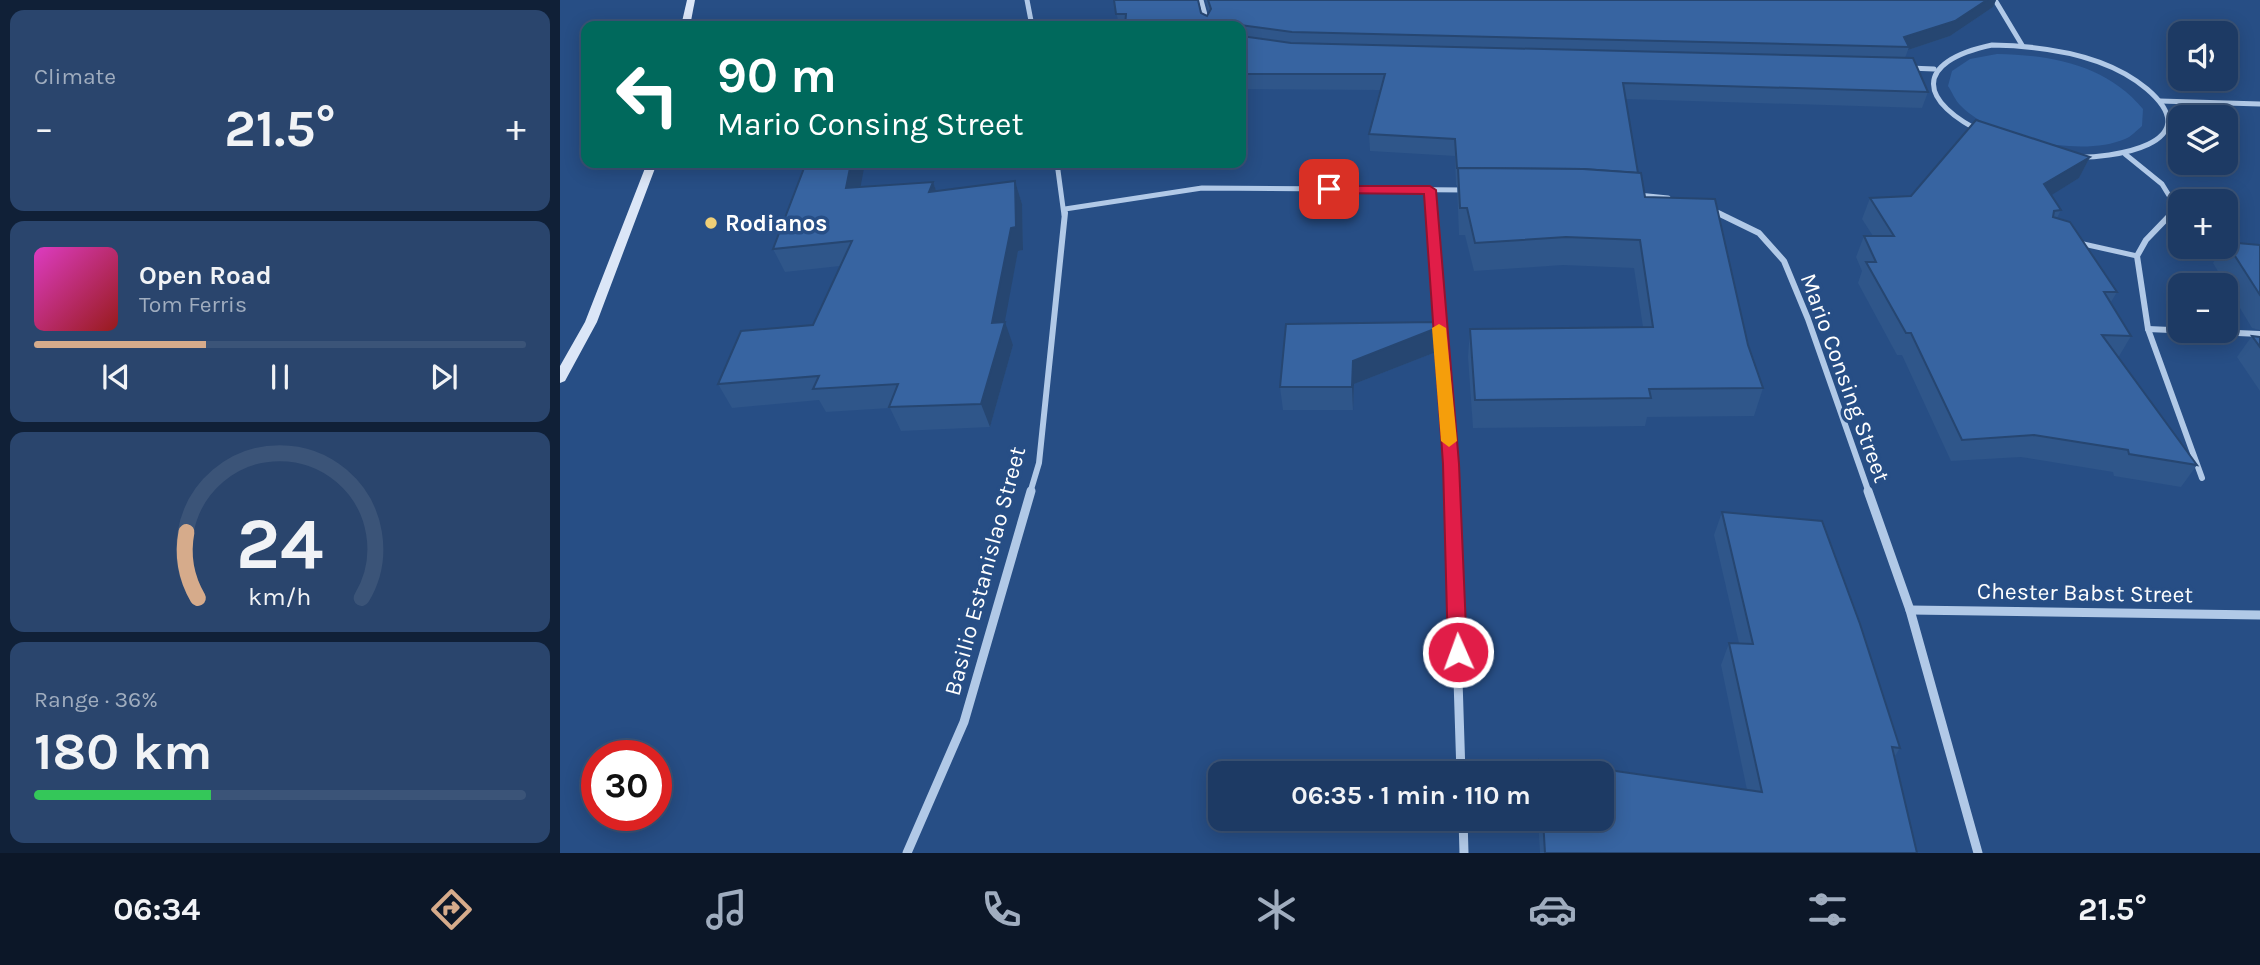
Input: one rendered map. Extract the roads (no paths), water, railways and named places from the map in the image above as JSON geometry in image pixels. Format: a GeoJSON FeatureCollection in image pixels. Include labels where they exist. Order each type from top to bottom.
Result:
{"type":"FeatureCollection","features":[{"type":"Feature","properties":{"kind":"main road"},"geometry":{"type":"LineString","coordinates":[[686,21],[691,0]]}},
{"type":"Feature","properties":{"kind":"main road"},"geometry":{"type":"LineString","coordinates":[[560,378],[591,322],[650,168]]}},
{"type":"Feature","properties":{"kind":"street"},"geometry":{"type":"LineString","coordinates":[[1027,0],[1031,21]]}},
{"type":"Feature","properties":{"kind":"street"},"geometry":{"type":"LineString","coordinates":[[1201,0],[1207,21]]}},
{"type":"Feature","properties":{"kind":"street"},"geometry":{"type":"LineString","coordinates":[[1995,0],[2022,46]]}},
{"type":"Feature","properties":{"kind":"street"},"geometry":{"type":"LineString","coordinates":[[2022,46],[2063,52],[2103,64],[2137,81],[2160,101],[2167,118],[2164,134],[2150,146],[2125,154],[2076,156],[2043,152],[2002,140],[1967,124],[1943,104],[1932,86],[1934,69],[1946,57],[1966,49],[2022,46]]}},
{"type":"Feature","properties":{"kind":"street"},"geometry":{"type":"LineString","coordinates":[[1906,68],[1934,69]]}},
{"type":"Feature","properties":{"kind":"street"},"geometry":{"type":"LineString","coordinates":[[2160,101],[2260,104]]}},
{"type":"Feature","properties":{"kind":"street"},"geometry":{"type":"LineString","coordinates":[[2125,154],[2161,184],[2176,207],[2167,222],[2146,240],[2137,256],[2147,329],[2203,478]]}},
{"type":"Feature","properties":{"kind":"street","name":"Basilio Estanislao Street"},"geometry":{"type":"LineString","coordinates":[[907,853],[964,722],[1039,463],[1065,209],[1058,168]]}},
{"type":"Feature","properties":{"kind":"street"},"geometry":{"type":"LineString","coordinates":[[1065,209],[1202,188],[1471,190]]}},
{"type":"Feature","properties":{"kind":"street"},"geometry":{"type":"LineString","coordinates":[[1430,190],[1451,464],[1461,761]]}},
{"type":"Feature","properties":{"kind":"street"},"geometry":{"type":"LineString","coordinates":[[1633,195],[1673,198]]}},
{"type":"Feature","properties":{"kind":"street","name":"Mario Consing Street"},"geometry":{"type":"LineString","coordinates":[[1697,205],[1721,212],[1759,233],[1784,261],[1808,319],[1910,610],[1978,853]]}},
{"type":"Feature","properties":{"kind":"street"},"geometry":{"type":"LineString","coordinates":[[2147,329],[2260,334]]}},
{"type":"Feature","properties":{"kind":"street","name":"Chester Babst Street"},"geometry":{"type":"LineString","coordinates":[[1910,610],[2260,615]]}},
{"type":"Feature","properties":{"kind":"street"},"geometry":{"type":"LineString","coordinates":[[1463,831],[1464,853]]}},
{"type":"Feature","properties":{"kind":"lane"},"geometry":{"type":"LineString","coordinates":[[2073,242],[2137,256]]}},
{"type":"Feature","properties":{"kind":"place","name":"Rodianos"},"geometry":{"type":"Point","coordinates":[711,223]}}]}
